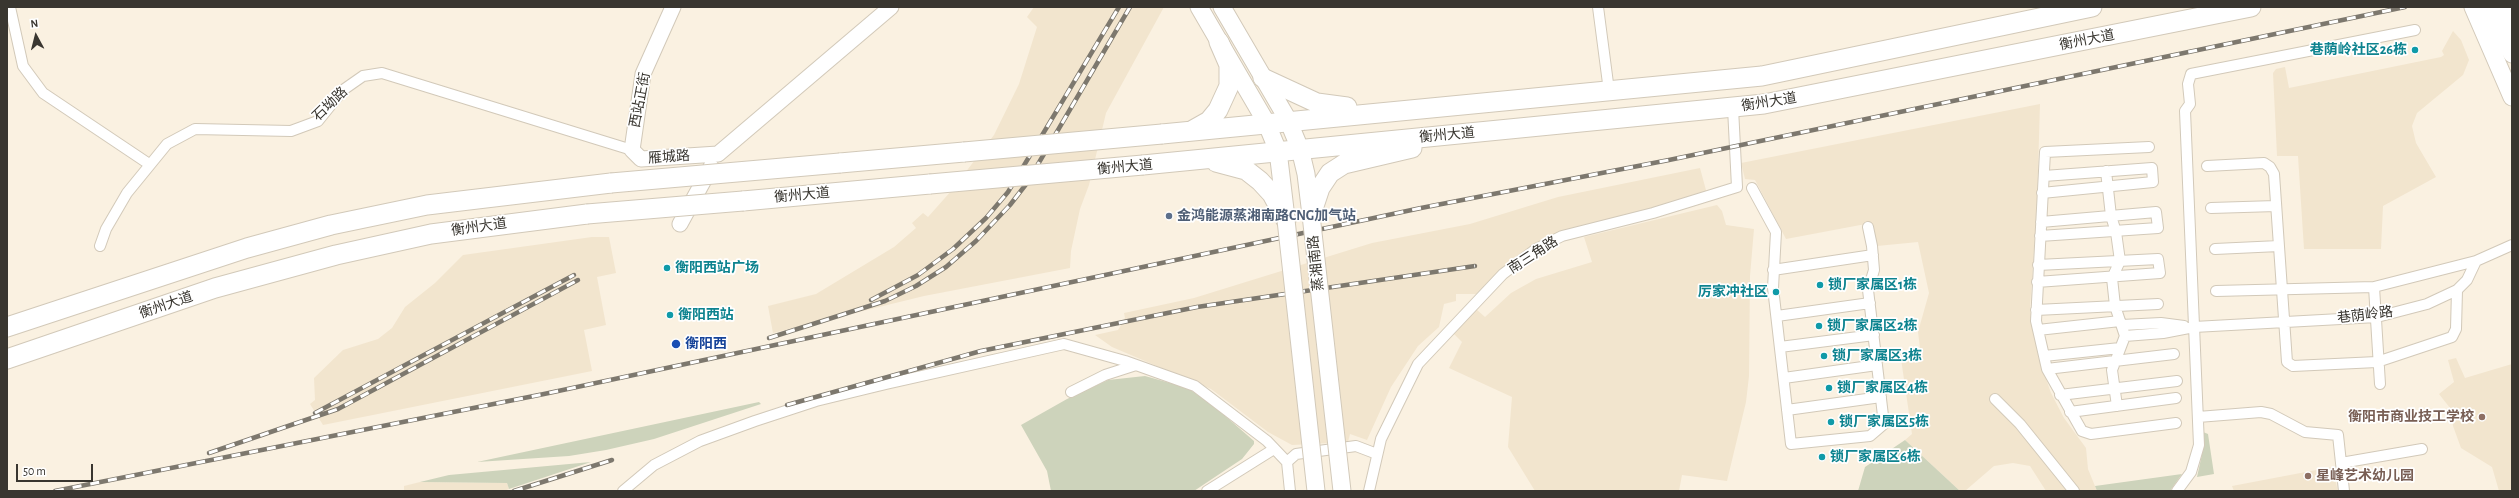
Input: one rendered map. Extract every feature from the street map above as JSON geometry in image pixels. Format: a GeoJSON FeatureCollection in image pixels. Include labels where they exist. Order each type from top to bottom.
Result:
{"type":"FeatureCollection","features":[{"type":"Feature","properties":{"kind":"highway","name":"衡州大道"},"geometry":{"type":"LineString","coordinates":[[7,327],[240,251],[331,225],[427,205],[611,184],[1162,134],[1266,122],[1762,76],[2092,7]]}},
{"type":"Feature","properties":{"kind":"highway"},"geometry":{"type":"LineString","coordinates":[[2147,28],[2164,18],[2171,7]]}},
{"type":"Feature","properties":{"kind":"highway","name":"衡州大道"},"geometry":{"type":"LineString","coordinates":[[7,359],[215,288],[336,255],[431,234],[587,214],[1144,165],[1327,146],[1733,108],[1764,104],[2251,7]]}},
{"type":"Feature","properties":{"kind":"highway"},"geometry":{"type":"LineString","coordinates":[[1192,131],[1209,121],[1218,110],[1229,86],[1229,66],[1219,42]]}},
{"type":"Feature","properties":{"kind":"highway"},"geometry":{"type":"LineString","coordinates":[[1263,78],[1317,103],[1378,112]]}},
{"type":"Feature","properties":{"kind":"highway"},"geometry":{"type":"LineString","coordinates":[[1420,108],[1413,113],[1409,122],[1413,132],[1424,137]]}},
{"type":"Feature","properties":{"kind":"highway"},"geometry":{"type":"LineString","coordinates":[[1311,215],[1320,188],[1330,174],[1344,164],[1482,132]]}},
{"type":"Feature","properties":{"kind":"highway"},"geometry":{"type":"LineString","coordinates":[[1327,146],[1363,160]]}},
{"type":"Feature","properties":{"kind":"highway"},"geometry":{"type":"LineString","coordinates":[[1197,160],[1227,164],[1246,170],[1260,181],[1272,194],[1286,220]]}},
{"type":"Feature","properties":{"kind":"highway"},"geometry":{"type":"LineString","coordinates":[[427,205],[421,220],[423,227],[431,234]]}},
{"type":"Feature","properties":{"kind":"highway"},"geometry":{"type":"LineString","coordinates":[[331,225],[341,228],[349,237],[349,244],[345,249],[336,255]]}},
{"type":"Feature","properties":{"kind":"main road","name":"蒸湘南路"},"geometry":{"type":"LineString","coordinates":[[1199,7],[1266,122],[1278,151],[1316,491]]}},
{"type":"Feature","properties":{"kind":"main road","name":"蒸湘南路"},"geometry":{"type":"LineString","coordinates":[[1222,7],[1288,120],[1300,149],[1306,174],[1342,491]]}},
{"type":"Feature","properties":{"kind":"main road"},"geometry":{"type":"LineString","coordinates":[[2473,7],[2512,97]]}},
{"type":"Feature","properties":{"kind":"main road"},"geometry":{"type":"LineString","coordinates":[[2491,7],[2512,54]]}},
{"type":"Feature","properties":{"kind":"street"},"geometry":{"type":"LineString","coordinates":[[10,7],[23,66],[43,93],[149,164]]}},
{"type":"Feature","properties":{"kind":"street","name":"西站正街"},"geometry":{"type":"LineString","coordinates":[[632,150],[643,74],[673,7]]}},
{"type":"Feature","properties":{"kind":"street"},"geometry":{"type":"LineString","coordinates":[[680,224],[714,160],[715,153],[884,7]]}},
{"type":"Feature","properties":{"kind":"street"},"geometry":{"type":"LineString","coordinates":[[715,153],[718,154],[891,7]]}},
{"type":"Feature","properties":{"kind":"street"},"geometry":{"type":"LineString","coordinates":[[1598,7],[1609,91]]}},
{"type":"Feature","properties":{"kind":"street"},"geometry":{"type":"LineString","coordinates":[[2177,491],[2190,472],[2199,445],[2185,111],[2190,104],[2188,84],[2191,74],[2416,30]]}},
{"type":"Feature","properties":{"kind":"street","name":"石坳路"},"geometry":{"type":"LineString","coordinates":[[100,246],[106,229],[127,193],[149,164],[167,144],[195,129],[291,132],[318,120],[343,90],[363,76],[382,72],[632,150]]}},
{"type":"Feature","properties":{"kind":"street","name":"南三角路"},"geometry":{"type":"LineString","coordinates":[[1369,491],[1380,439],[1418,364],[1503,274],[1536,250],[1562,236],[1653,213],[1737,187],[1733,108]]}},
{"type":"Feature","properties":{"kind":"street"},"geometry":{"type":"LineString","coordinates":[[2149,147],[2045,152],[2036,310],[2038,330],[2047,368],[2060,395],[2082,431],[2091,434],[2176,423]]}},
{"type":"Feature","properties":{"kind":"street","name":"雁城路"},"geometry":{"type":"LineString","coordinates":[[632,150],[642,156],[715,153]]}},
{"type":"Feature","properties":{"kind":"street"},"geometry":{"type":"LineString","coordinates":[[2207,166],[2264,163],[2270,167],[2274,174],[2287,362],[2293,366],[2377,362],[2452,337],[2456,329],[2457,290]]}},
{"type":"Feature","properties":{"kind":"street"},"geometry":{"type":"LineString","coordinates":[[2042,193],[2153,182],[2152,168],[2044,176]]}},
{"type":"Feature","properties":{"kind":"street"},"geometry":{"type":"LineString","coordinates":[[2106,171],[2111,216],[2116,232],[2120,261],[2112,278],[2115,306],[2125,336],[2112,370],[2117,406]]}},
{"type":"Feature","properties":{"kind":"street"},"geometry":{"type":"LineString","coordinates":[[1752,188],[1776,232],[1772,270],[1791,444],[1870,436],[1884,424],[1868,290],[1874,270],[1868,227]]}},
{"type":"Feature","properties":{"kind":"street"},"geometry":{"type":"LineString","coordinates":[[2211,208],[2276,206]]}},
{"type":"Feature","properties":{"kind":"street"},"geometry":{"type":"LineString","coordinates":[[2040,236],[2158,228],[2156,212],[2041,222]]}},
{"type":"Feature","properties":{"kind":"street"},"geometry":{"type":"LineString","coordinates":[[2216,291],[2374,287],[2476,260],[2512,245]]}},
{"type":"Feature","properties":{"kind":"street"},"geometry":{"type":"LineString","coordinates":[[2215,249],[2279,246]]}},
{"type":"Feature","properties":{"kind":"street"},"geometry":{"type":"LineString","coordinates":[[1772,270],[1873,255]]}},
{"type":"Feature","properties":{"kind":"street"},"geometry":{"type":"LineString","coordinates":[[2037,282],[2112,278],[2160,273],[2158,259],[2038,265]]}},
{"type":"Feature","properties":{"kind":"street","name":"巷荫岭路"},"geometry":{"type":"LineString","coordinates":[[2194,327],[2377,316],[2427,304],[2457,290],[2467,280],[2476,260]]}},
{"type":"Feature","properties":{"kind":"street"},"geometry":{"type":"LineString","coordinates":[[2374,287],[2377,316],[2377,362],[2380,384]]}},
{"type":"Feature","properties":{"kind":"street"},"geometry":{"type":"LineString","coordinates":[[1777,316],[1870,303]]}},
{"type":"Feature","properties":{"kind":"street"},"geometry":{"type":"LineString","coordinates":[[2036,310],[2158,304]]}},
{"type":"Feature","properties":{"kind":"street"},"geometry":{"type":"LineString","coordinates":[[2038,330],[2121,323],[2161,323],[2194,327]]}},
{"type":"Feature","properties":{"kind":"street"},"geometry":{"type":"LineString","coordinates":[[2125,336],[2163,333],[2194,327]]}},
{"type":"Feature","properties":{"kind":"street"},"geometry":{"type":"LineString","coordinates":[[1780,347],[1874,335]]}},
{"type":"Feature","properties":{"kind":"street"},"geometry":{"type":"LineString","coordinates":[[623,491],[654,466],[700,441],[816,401],[1064,344],[1136,365],[1195,386],[1274,449],[1287,462],[1290,491]]}},
{"type":"Feature","properties":{"kind":"street"},"geometry":{"type":"LineString","coordinates":[[2044,356],[2120,348]]}},
{"type":"Feature","properties":{"kind":"street"},"geometry":{"type":"LineString","coordinates":[[2047,368],[2174,354]]}},
{"type":"Feature","properties":{"kind":"street"},"geometry":{"type":"LineString","coordinates":[[1071,392],[1105,375],[1136,365]]}},
{"type":"Feature","properties":{"kind":"street"},"geometry":{"type":"LineString","coordinates":[[1784,378],[1877,365]]}},
{"type":"Feature","properties":{"kind":"street"},"geometry":{"type":"LineString","coordinates":[[2060,395],[2177,381]]}},
{"type":"Feature","properties":{"kind":"street"},"geometry":{"type":"LineString","coordinates":[[1787,410],[1881,397]]}},
{"type":"Feature","properties":{"kind":"street"},"geometry":{"type":"LineString","coordinates":[[2070,412],[2176,398]]}},
{"type":"Feature","properties":{"kind":"street"},"geometry":{"type":"LineString","coordinates":[[1995,399],[2020,424],[2074,491]]}},
{"type":"Feature","properties":{"kind":"street"},"geometry":{"type":"LineString","coordinates":[[2198,417],[2261,412],[2271,414],[2305,432],[2338,435],[2344,491]]}},
{"type":"Feature","properties":{"kind":"street"},"geometry":{"type":"LineString","coordinates":[[1287,462],[1296,454],[1356,446],[1377,454]]}},
{"type":"Feature","properties":{"kind":"street"},"geometry":{"type":"LineString","coordinates":[[1207,491],[1274,449]]}},
{"type":"Feature","properties":{"kind":"street"},"geometry":{"type":"LineString","coordinates":[[2341,463],[2422,449]]}},
{"type":"Feature","properties":{"kind":"shaded area"},"geometry":{"type":"Polygon","coordinates":[[[1034,7],[1164,7],[1106,113],[1089,185],[1080,209],[1071,251],[1070,268],[924,296],[773,333],[768,306],[816,294],[894,247],[916,228],[912,223],[923,213],[928,217],[952,190],[994,135],[1019,84],[1037,27],[1027,17],[1034,7]]]}},
{"type":"Feature","properties":{"kind":"shaded area"},"geometry":{"type":"Polygon","coordinates":[[[2453,31],[2461,40],[2469,60],[2463,75],[2417,113],[2412,126],[2416,143],[2436,177],[2383,206],[2381,249],[2304,249],[2298,156],[2277,156],[2273,73],[2276,69],[2285,67],[2289,88],[2441,57],[2444,55],[2442,51],[2453,31]]]}},
{"type":"Feature","properties":{"kind":"shaded area"},"geometry":{"type":"Polygon","coordinates":[[[2040,104],[2037,204],[2030,308],[2032,327],[2039,359],[2051,393],[2064,418],[2086,448],[2088,469],[2097,491],[2046,491],[2030,466],[2013,463],[1994,466],[1965,491],[1960,491],[1905,440],[1912,434],[1900,352],[1920,348],[1918,332],[1929,293],[1918,242],[1877,246],[1871,223],[1786,239],[1755,180],[1745,179],[1741,163],[2040,104]]]}},
{"type":"Feature","properties":{"kind":"shaded area"},"geometry":{"type":"Polygon","coordinates":[[[1700,168],[1707,194],[1556,235],[1511,259],[1476,294],[1456,294],[1456,301],[1444,304],[1439,327],[1418,346],[1391,387],[1367,440],[1350,434],[1348,442],[1292,445],[1268,432],[1211,389],[1112,347],[1095,335],[1118,330],[1125,318],[1124,313],[1194,298],[1372,243],[1470,224],[1558,197],[1700,168]]]}},
{"type":"Feature","properties":{"kind":"shaded area"},"geometry":{"type":"Polygon","coordinates":[[[1717,205],[1722,211],[1726,225],[1754,229],[1750,276],[1749,376],[1746,402],[1727,481],[1682,475],[1679,491],[1535,491],[1508,447],[1512,397],[1449,368],[1462,342],[1454,334],[1476,309],[1485,317],[1511,293],[1536,279],[1592,262],[1584,237],[1717,205]]]}},
{"type":"Feature","properties":{"kind":"shaded area"},"geometry":{"type":"Polygon","coordinates":[[[592,237],[609,237],[616,273],[597,277],[606,325],[584,330],[592,371],[323,425],[310,404],[315,400],[314,378],[343,350],[378,339],[392,328],[405,307],[435,283],[463,255],[592,237]]]}},
{"type":"Feature","properties":{"kind":"shaded area","name":"衡阳市商业技工学校"},"geometry":{"type":"Polygon","coordinates":[[[2456,358],[2465,378],[2512,364],[2512,491],[2499,491],[2492,467],[2461,448],[2453,426],[2450,408],[2439,394],[2454,382],[2448,360],[2456,358]]]}},
{"type":"Feature","properties":{"kind":"shaded area","name":"星峰艺术幼儿园"},"geometry":{"type":"Polygon","coordinates":[[[2332,467],[2338,491],[2234,491],[2232,486],[2332,467]]]}},
{"type":"Feature","properties":{"kind":"shaded area"},"geometry":{"type":"Polygon","coordinates":[[[420,482],[507,483],[509,489],[504,491],[404,491],[404,486],[420,482]]]}},
{"type":"Feature","properties":{"kind":"green space"},"geometry":{"type":"Polygon","coordinates":[[[1145,376],[1188,388],[1216,408],[1254,441],[1254,444],[1242,459],[1194,491],[1051,491],[1047,471],[1021,425],[1067,399],[1108,380],[1145,376]]]}},
{"type":"Feature","properties":{"kind":"green space"},"geometry":{"type":"Polygon","coordinates":[[[759,402],[761,404],[654,439],[606,450],[569,456],[477,462],[759,402]]]}},
{"type":"Feature","properties":{"kind":"green space"},"geometry":{"type":"Polygon","coordinates":[[[2203,432],[2208,434],[2214,474],[2197,477],[2204,445],[2203,432]]]}},
{"type":"Feature","properties":{"kind":"green space"},"geometry":{"type":"Polygon","coordinates":[[[1905,440],[1960,491],[1858,491],[1865,467],[1905,440]]]}},
{"type":"Feature","properties":{"kind":"green space"},"geometry":{"type":"Polygon","coordinates":[[[591,462],[509,489],[507,483],[420,482],[449,475],[591,462]]]}},
{"type":"Feature","properties":{"kind":"green space"},"geometry":{"type":"Polygon","coordinates":[[[2182,474],[2170,491],[2097,491],[2095,486],[2182,474]]]}},
{"type":"Feature","properties":{"kind":"railway"},"geometry":{"type":"LineString","coordinates":[[871,300],[918,275],[953,249],[986,218],[1008,192],[1119,7]]}},
{"type":"Feature","properties":{"kind":"railway"},"geometry":{"type":"LineString","coordinates":[[769,338],[885,301],[916,286],[946,267],[976,241],[1010,205],[1027,183],[1130,7]]}},
{"type":"Feature","properties":{"kind":"railway"},"geometry":{"type":"LineString","coordinates":[[55,491],[544,394],[1421,208],[1669,160],[2405,7]]}},
{"type":"Feature","properties":{"kind":"railway"},"geometry":{"type":"LineString","coordinates":[[787,405],[981,351],[1197,307],[1475,266]]}},
{"type":"Feature","properties":{"kind":"railway"},"geometry":{"type":"LineString","coordinates":[[315,413],[574,275]]}},
{"type":"Feature","properties":{"kind":"railway"},"geometry":{"type":"LineString","coordinates":[[209,453],[338,409],[578,280]]}},
{"type":"Feature","properties":{"kind":"railway"},"geometry":{"type":"LineString","coordinates":[[514,491],[612,460]]}},
{"type":"Feature","properties":{"kind":"place","name":"巷荫岭社区26栋"},"geometry":{"type":"Point","coordinates":[2415,50]}},
{"type":"Feature","properties":{"kind":"place","name":"金鸿能源蒸湘南路CNG加气站"},"geometry":{"type":"Point","coordinates":[1169,216]}},
{"type":"Feature","properties":{"kind":"place","name":"衡阳西站广场"},"geometry":{"type":"Point","coordinates":[667,268]}},
{"type":"Feature","properties":{"kind":"place","name":"锁厂家属区1栋"},"geometry":{"type":"Point","coordinates":[1820,285]}},
{"type":"Feature","properties":{"kind":"place","name":"厉家冲社区"},"geometry":{"type":"Point","coordinates":[1776,292]}},
{"type":"Feature","properties":{"kind":"place","name":"衡阳西站"},"geometry":{"type":"Point","coordinates":[670,315]}},
{"type":"Feature","properties":{"kind":"place","name":"锁厂家属区2栋"},"geometry":{"type":"Point","coordinates":[1819,326]}},
{"type":"Feature","properties":{"kind":"place","name":"衡阳西"},"geometry":{"type":"Point","coordinates":[676,344]}},
{"type":"Feature","properties":{"kind":"place","name":"锁厂家属区3栋"},"geometry":{"type":"Point","coordinates":[1824,356]}},
{"type":"Feature","properties":{"kind":"place","name":"锁厂家属区4栋"},"geometry":{"type":"Point","coordinates":[1829,388]}},
{"type":"Feature","properties":{"kind":"place","name":"衡阳市商业技工学校"},"geometry":{"type":"Point","coordinates":[2482,417]}},
{"type":"Feature","properties":{"kind":"place","name":"锁厂家属区5栋"},"geometry":{"type":"Point","coordinates":[1831,422]}},
{"type":"Feature","properties":{"kind":"place","name":"锁厂家属区6栋"},"geometry":{"type":"Point","coordinates":[1822,457]}},
{"type":"Feature","properties":{"kind":"place","name":"星峰艺术幼儿园"},"geometry":{"type":"Point","coordinates":[2308,476]}}]}
